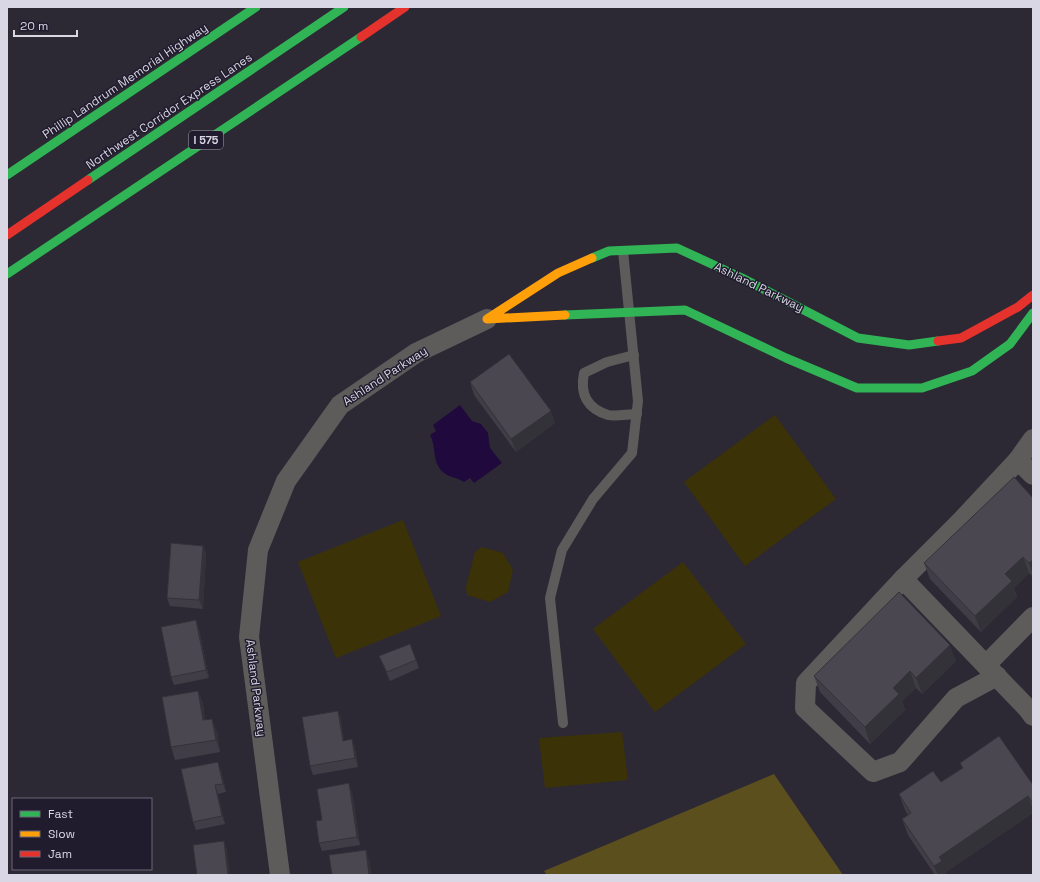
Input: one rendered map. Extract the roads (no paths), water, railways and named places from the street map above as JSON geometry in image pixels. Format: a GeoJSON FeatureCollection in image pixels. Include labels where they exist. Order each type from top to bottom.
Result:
{"type":"FeatureCollection","features":[{"type":"Feature","properties":{"kind":"main road","name":"Phillip Landrum Memorial Highway"},"geometry":{"type":"LineString","coordinates":[[7,175],[256,7]]}},
{"type":"Feature","properties":{"kind":"main road","name":"Northwest Corridor Express Lanes"},"geometry":{"type":"LineString","coordinates":[[7,235],[344,7]]}},
{"type":"Feature","properties":{"kind":"main road","name":"I 575"},"geometry":{"type":"LineString","coordinates":[[7,274],[405,7]]}},
{"type":"Feature","properties":{"kind":"main road","name":"Ashland Parkway"},"geometry":{"type":"LineString","coordinates":[[487,319],[558,273],[609,251],[677,248],[742,278],[858,338],[909,345],[960,338],[1018,307],[1033,295]]}},
{"type":"Feature","properties":{"kind":"main road","name":"Ashland Parkway"},"geometry":{"type":"LineString","coordinates":[[487,319],[685,310],[786,358],[857,388],[922,388],[972,371],[1010,344],[1033,313]]}},
{"type":"Feature","properties":{"kind":"street","name":"Ashland Parkway"},"geometry":{"type":"LineString","coordinates":[[280,875],[249,637],[258,550],[286,481],[340,405],[416,353],[487,319]]}},
{"type":"Feature","properties":{"kind":"street"},"geometry":{"type":"LineString","coordinates":[[1033,439],[1018,460],[962,520],[903,579],[806,682],[805,708],[873,772],[900,762],[956,698],[991,671],[1033,617]]}},
{"type":"Feature","properties":{"kind":"street"},"geometry":{"type":"LineString","coordinates":[[1018,460],[1033,475]]}},
{"type":"Feature","properties":{"kind":"street"},"geometry":{"type":"LineString","coordinates":[[903,579],[1033,716]]}},
{"type":"Feature","properties":{"kind":"lane"},"geometry":{"type":"LineString","coordinates":[[563,723],[550,598],[562,550],[593,499],[632,453],[637,414],[638,401],[623,251]]}},
{"type":"Feature","properties":{"kind":"lane"},"geometry":{"type":"LineString","coordinates":[[634,355],[607,362],[584,373],[581,387],[588,404],[608,415],[637,414]]}}]}
